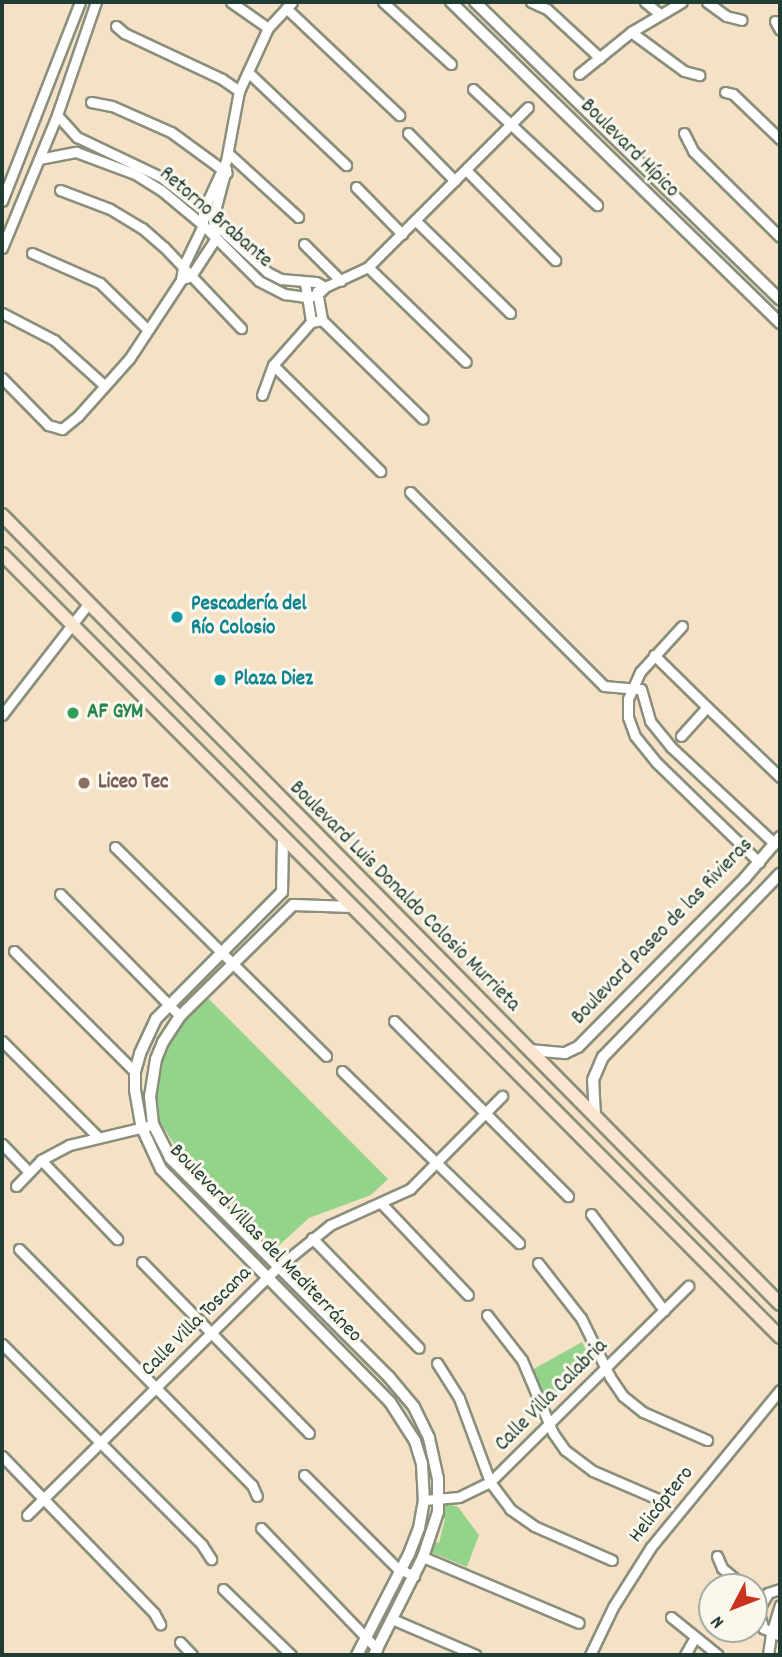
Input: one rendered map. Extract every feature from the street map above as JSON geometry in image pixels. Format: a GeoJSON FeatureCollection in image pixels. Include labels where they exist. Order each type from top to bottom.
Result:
{"type":"FeatureCollection","features":[{"type":"Feature","properties":{"kind":"main road","name":"Boulevard Luis Donaldo Colosio Murrieta"},"geometry":{"type":"LineString","coordinates":[[2,515],[780,1304]]}},
{"type":"Feature","properties":{"kind":"main road","name":"Boulevard Luis Donaldo Colosio Murrieta"},"geometry":{"type":"LineString","coordinates":[[2,554],[780,1337]]}},
{"type":"Feature","properties":{"kind":"main road"},"geometry":{"type":"LineString","coordinates":[[439,994],[455,977]]}},
{"type":"Feature","properties":{"kind":"street"},"geometry":{"type":"LineString","coordinates":[[2,201],[80,2],[95,5],[57,115],[2,248]]}},
{"type":"Feature","properties":{"kind":"street"},"geometry":{"type":"LineString","coordinates":[[232,2],[268,28]]}},
{"type":"Feature","properties":{"kind":"street"},"geometry":{"type":"LineString","coordinates":[[383,2],[451,64]]}},
{"type":"Feature","properties":{"kind":"street","name":"Boulevard Hípico"},"geometry":{"type":"LineString","coordinates":[[451,2],[780,323]]}},
{"type":"Feature","properties":{"kind":"street","name":"Boulevard Hípico"},"geometry":{"type":"LineString","coordinates":[[475,2],[780,300]]}},
{"type":"Feature","properties":{"kind":"street"},"geometry":{"type":"LineString","coordinates":[[531,2],[547,9],[600,58]]}},
{"type":"Feature","properties":{"kind":"street"},"geometry":{"type":"LineString","coordinates":[[645,2],[660,14]]}},
{"type":"Feature","properties":{"kind":"street"},"geometry":{"type":"LineString","coordinates":[[579,74],[631,33],[682,2]]}},
{"type":"Feature","properties":{"kind":"street"},"geometry":{"type":"LineString","coordinates":[[707,2],[726,16],[742,20]]}},
{"type":"Feature","properties":{"kind":"street"},"geometry":{"type":"LineString","coordinates":[[181,280],[191,276],[216,238],[214,218],[239,91],[268,28],[289,5],[400,115]]}},
{"type":"Feature","properties":{"kind":"street"},"geometry":{"type":"LineString","coordinates":[[116,26],[222,79],[239,91]]}},
{"type":"Feature","properties":{"kind":"street"},"geometry":{"type":"LineString","coordinates":[[631,33],[684,71],[699,75]]}},
{"type":"Feature","properties":{"kind":"street"},"geometry":{"type":"LineString","coordinates":[[249,73],[346,165]]}},
{"type":"Feature","properties":{"kind":"street"},"geometry":{"type":"LineString","coordinates":[[536,85],[547,74]]}},
{"type":"Feature","properties":{"kind":"street"},"geometry":{"type":"LineString","coordinates":[[473,89],[597,205]]}},
{"type":"Feature","properties":{"kind":"street"},"geometry":{"type":"LineString","coordinates":[[725,92],[733,94],[780,139]]}},
{"type":"Feature","properties":{"kind":"street"},"geometry":{"type":"LineString","coordinates":[[91,102],[112,106],[171,132],[225,164],[298,217]]}},
{"type":"Feature","properties":{"kind":"street"},"geometry":{"type":"LineString","coordinates":[[317,295],[325,287],[368,267],[528,107]]}},
{"type":"Feature","properties":{"kind":"street","name":"Retorno Brabante"},"geometry":{"type":"LineString","coordinates":[[57,115],[71,133],[149,170],[214,218],[226,234],[268,272],[281,279],[316,282]]}},
{"type":"Feature","properties":{"kind":"street"},"geometry":{"type":"LineString","coordinates":[[408,133],[455,181]]}},
{"type":"Feature","properties":{"kind":"street"},"geometry":{"type":"LineString","coordinates":[[684,133],[693,152],[780,237]]}},
{"type":"Feature","properties":{"kind":"street","name":"Retorno Brabante"},"geometry":{"type":"LineString","coordinates":[[39,159],[65,152],[87,153],[148,181],[203,225],[259,281],[285,294],[306,297],[317,295]]}},
{"type":"Feature","properties":{"kind":"street"},"geometry":{"type":"LineString","coordinates":[[2,378],[48,425],[62,429],[78,416],[129,359],[181,280],[183,267],[203,225],[203,211],[225,164]]}},
{"type":"Feature","properties":{"kind":"street"},"geometry":{"type":"LineString","coordinates":[[15,167],[32,175]]}},
{"type":"Feature","properties":{"kind":"street"},"geometry":{"type":"LineString","coordinates":[[466,170],[555,260]]}},
{"type":"Feature","properties":{"kind":"street"},"geometry":{"type":"LineString","coordinates":[[356,187],[402,234]]}},
{"type":"Feature","properties":{"kind":"street"},"geometry":{"type":"LineString","coordinates":[[60,190],[110,209],[142,228],[241,328]]}},
{"type":"Feature","properties":{"kind":"street"},"geometry":{"type":"LineString","coordinates":[[415,220],[510,313]]}},
{"type":"Feature","properties":{"kind":"street"},"geometry":{"type":"LineString","coordinates":[[304,244],[341,281]]}},
{"type":"Feature","properties":{"kind":"street"},"geometry":{"type":"LineString","coordinates":[[32,253],[100,283],[148,330]]}},
{"type":"Feature","properties":{"kind":"street"},"geometry":{"type":"LineString","coordinates":[[368,267],[466,362]]}},
{"type":"Feature","properties":{"kind":"street"},"geometry":{"type":"LineString","coordinates":[[316,282],[325,287]]}},
{"type":"Feature","properties":{"kind":"street"},"geometry":{"type":"LineString","coordinates":[[316,282],[322,320],[424,419]]}},
{"type":"Feature","properties":{"kind":"street"},"geometry":{"type":"LineString","coordinates":[[304,283],[311,322]]}},
{"type":"Feature","properties":{"kind":"street"},"geometry":{"type":"LineString","coordinates":[[2,313],[54,340],[104,385]]}},
{"type":"Feature","properties":{"kind":"street"},"geometry":{"type":"LineString","coordinates":[[262,395],[273,365],[311,322],[322,320]]}},
{"type":"Feature","properties":{"kind":"street"},"geometry":{"type":"LineString","coordinates":[[273,365],[380,471]]}},
{"type":"Feature","properties":{"kind":"street"},"geometry":{"type":"LineString","coordinates":[[410,492],[604,686],[642,689],[650,722],[671,747],[778,840]]}},
{"type":"Feature","properties":{"kind":"street"},"geometry":{"type":"LineString","coordinates":[[2,715],[88,604]]}},
{"type":"Feature","properties":{"kind":"street"},"geometry":{"type":"LineString","coordinates":[[682,626],[654,655],[632,687],[628,699],[628,717],[635,736],[656,762],[759,862]]}},
{"type":"Feature","properties":{"kind":"street"},"geometry":{"type":"LineString","coordinates":[[654,655],[780,777]]}},
{"type":"Feature","properties":{"kind":"street"},"geometry":{"type":"LineString","coordinates":[[681,736],[707,707]]}},
{"type":"Feature","properties":{"kind":"street"},"geometry":{"type":"LineString","coordinates":[[283,837],[282,892],[293,905],[354,907]]}},
{"type":"Feature","properties":{"kind":"street","name":"Boulevard Paseo de las Rivieras"},"geometry":{"type":"LineString","coordinates":[[529,1050],[565,1053],[578,1047],[778,840]]}},
{"type":"Feature","properties":{"kind":"street"},"geometry":{"type":"LineString","coordinates":[[116,847],[326,1056]]}},
{"type":"Feature","properties":{"kind":"street","name":"Boulevard Paseo de las Rivieras"},"geometry":{"type":"LineString","coordinates":[[595,1116],[593,1080],[603,1057],[780,874]]}},
{"type":"Feature","properties":{"kind":"street","name":"Boulevard Villas del Mediterráneo"},"geometry":{"type":"LineString","coordinates":[[282,892],[169,1004],[146,1036],[135,1072],[137,1111],[170,1158],[388,1377],[414,1407],[436,1460],[440,1499],[423,1557],[375,1652]]}},
{"type":"Feature","properties":{"kind":"street"},"geometry":{"type":"LineString","coordinates":[[60,894],[180,1016]]}},
{"type":"Feature","properties":{"kind":"street","name":"Boulevard Villas del Mediterráneo"},"geometry":{"type":"LineString","coordinates":[[293,905],[180,1016],[163,1042],[151,1077],[147,1126],[161,1168],[390,1402],[406,1422],[422,1464],[424,1500],[415,1541],[357,1655]]}},
{"type":"Feature","properties":{"kind":"street"},"geometry":{"type":"LineString","coordinates":[[256,920],[266,930]]}},
{"type":"Feature","properties":{"kind":"street"},"geometry":{"type":"LineString","coordinates":[[14,951],[135,1072]]}},
{"type":"Feature","properties":{"kind":"street"},"geometry":{"type":"LineString","coordinates":[[394,1020],[568,1196]]}},
{"type":"Feature","properties":{"kind":"street"},"geometry":{"type":"LineString","coordinates":[[2,1041],[97,1136]]}},
{"type":"Feature","properties":{"kind":"street"},"geometry":{"type":"LineString","coordinates":[[342,1071],[519,1243]]}},
{"type":"Feature","properties":{"kind":"street","name":"Calle Villa Toscana"},"geometry":{"type":"LineString","coordinates":[[27,1515],[278,1267],[312,1238],[342,1218],[410,1189],[502,1096]]}},
{"type":"Feature","properties":{"kind":"street"},"geometry":{"type":"LineString","coordinates":[[16,1186],[41,1160],[69,1145],[97,1136],[147,1126]]}},
{"type":"Feature","properties":{"kind":"street"},"geometry":{"type":"LineString","coordinates":[[2,1144],[28,1171]]}},
{"type":"Feature","properties":{"kind":"street"},"geometry":{"type":"LineString","coordinates":[[41,1160],[117,1239]]}},
{"type":"Feature","properties":{"kind":"street"},"geometry":{"type":"LineString","coordinates":[[382,1203],[468,1295]]}},
{"type":"Feature","properties":{"kind":"street"},"geometry":{"type":"LineString","coordinates":[[591,1214],[664,1310]]}},
{"type":"Feature","properties":{"kind":"street"},"geometry":{"type":"LineString","coordinates":[[312,1238],[419,1348]]}},
{"type":"Feature","properties":{"kind":"street"},"geometry":{"type":"LineString","coordinates":[[19,1249],[252,1485],[257,1496]]}},
{"type":"Feature","properties":{"kind":"street"},"geometry":{"type":"LineString","coordinates":[[142,1262],[309,1433]]}},
{"type":"Feature","properties":{"kind":"street"},"geometry":{"type":"LineString","coordinates":[[538,1263],[581,1318],[616,1386],[633,1405],[707,1440]]}},
{"type":"Feature","properties":{"kind":"street","name":"Calle Villa Calabria"},"geometry":{"type":"LineString","coordinates":[[424,1500],[458,1497],[490,1482],[688,1286]]}},
{"type":"Feature","properties":{"kind":"street"},"geometry":{"type":"LineString","coordinates":[[487,1315],[522,1360],[549,1425],[565,1450],[577,1462],[665,1502]]}},
{"type":"Feature","properties":{"kind":"street"},"geometry":{"type":"LineString","coordinates":[[2,1344],[202,1545],[211,1559]]}},
{"type":"Feature","properties":{"kind":"street"},"geometry":{"type":"LineString","coordinates":[[436,1363],[459,1398],[490,1482],[522,1520],[612,1560]]}},
{"type":"Feature","properties":{"kind":"street","name":"Helicóptero"},"geometry":{"type":"LineString","coordinates":[[590,1655],[613,1606],[651,1546],[780,1390]]}},
{"type":"Feature","properties":{"kind":"street"},"geometry":{"type":"LineString","coordinates":[[2,1456],[155,1613],[160,1624]]}},
{"type":"Feature","properties":{"kind":"street"},"geometry":{"type":"LineString","coordinates":[[304,1475],[401,1570],[414,1577]]}},
{"type":"Feature","properties":{"kind":"street"},"geometry":{"type":"LineString","coordinates":[[261,1528],[366,1638],[375,1652]]}},
{"type":"Feature","properties":{"kind":"street"},"geometry":{"type":"LineString","coordinates":[[717,1556],[722,1568],[728,1573]]}},
{"type":"Feature","properties":{"kind":"street"},"geometry":{"type":"LineString","coordinates":[[423,1557],[579,1623]]}},
{"type":"Feature","properties":{"kind":"street"},"geometry":{"type":"LineString","coordinates":[[223,1589],[291,1655]]}},
{"type":"Feature","properties":{"kind":"street"},"geometry":{"type":"LineString","coordinates":[[768,1655],[775,1635],[780,1605]]}},
{"type":"Feature","properties":{"kind":"street"},"geometry":{"type":"LineString","coordinates":[[671,1617],[718,1655]]}},
{"type":"Feature","properties":{"kind":"street"},"geometry":{"type":"LineString","coordinates":[[392,1619],[476,1655]]}},
{"type":"Feature","properties":{"kind":"street"},"geometry":{"type":"LineString","coordinates":[[685,1655],[695,1637]]}},
{"type":"Feature","properties":{"kind":"street"},"geometry":{"type":"LineString","coordinates":[[180,1642],[192,1655]]}},
{"type":"Feature","properties":{"kind":"green space"},"geometry":{"type":"Polygon","coordinates":[[[206,996],[388,1179],[371,1195],[309,1218],[276,1248],[178,1150],[158,1119],[154,1096],[163,1051],[179,1025],[206,996]]]}},
{"type":"Feature","properties":{"kind":"green space"},"geometry":{"type":"Polygon","coordinates":[[[582,1342],[591,1360],[544,1404],[532,1370],[582,1342]]]}},
{"type":"Feature","properties":{"kind":"green space"},"geometry":{"type":"Polygon","coordinates":[[[446,1503],[458,1507],[479,1535],[467,1567],[428,1551],[432,1541],[439,1543],[445,1519],[440,1517],[441,1505],[446,1503]]]}},
{"type":"Feature","properties":{"kind":"place","name":"Pescadería del Río Colosio"},"geometry":{"type":"Point","coordinates":[177,617]}},
{"type":"Feature","properties":{"kind":"place","name":"Plaza Diez"},"geometry":{"type":"Point","coordinates":[220,680]}},
{"type":"Feature","properties":{"kind":"place","name":"AF GYM"},"geometry":{"type":"Point","coordinates":[73,713]}},
{"type":"Feature","properties":{"kind":"place","name":"Liceo Tec"},"geometry":{"type":"Point","coordinates":[84,783]}}]}
